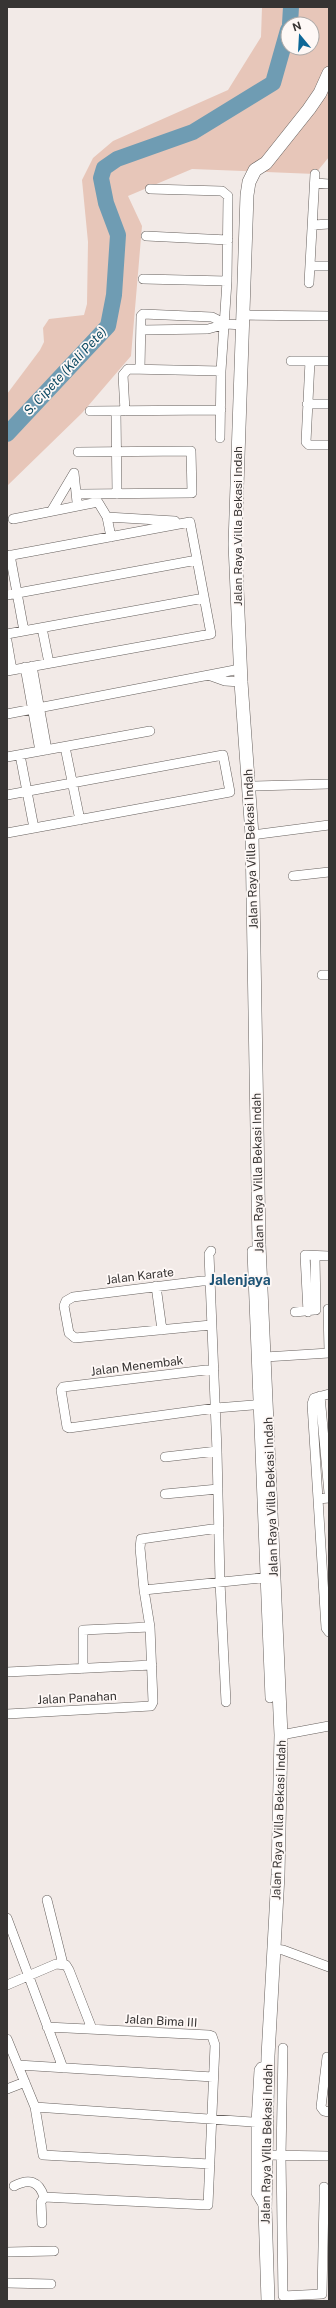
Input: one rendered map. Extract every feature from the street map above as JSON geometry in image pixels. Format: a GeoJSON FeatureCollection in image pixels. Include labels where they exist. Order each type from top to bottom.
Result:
{"type":"FeatureCollection","features":[{"type":"Feature","properties":{"kind":"main road","name":"Jalan Raya Villa Bekasi Indah"},"geometry":{"type":"LineString","coordinates":[[268,2301],[265,2208],[266,2155],[261,2123],[268,2061],[274,1949],[280,1824],[281,1734],[270,1577],[263,1404],[265,1357],[259,1245],[252,835],[250,786],[241,675],[235,544],[247,195],[249,182],[256,170],[266,163],[313,104],[329,73]]}},
{"type":"Feature","properties":{"kind":"street"},"geometry":{"type":"LineString","coordinates":[[309,283],[315,174]]}},
{"type":"Feature","properties":{"kind":"street"},"geometry":{"type":"LineString","coordinates":[[315,183],[329,184]]}},
{"type":"Feature","properties":{"kind":"street"},"geometry":{"type":"LineString","coordinates":[[150,189],[226,193],[229,199],[226,324],[221,371],[220,438]]}},
{"type":"Feature","properties":{"kind":"street"},"geometry":{"type":"LineString","coordinates":[[313,225],[329,224]]}},
{"type":"Feature","properties":{"kind":"street"},"geometry":{"type":"LineString","coordinates":[[146,236],[228,240]]}},
{"type":"Feature","properties":{"kind":"street"},"geometry":{"type":"LineString","coordinates":[[311,266],[329,266]]}},
{"type":"Feature","properties":{"kind":"street"},"geometry":{"type":"LineString","coordinates":[[143,279],[227,281]]}},
{"type":"Feature","properties":{"kind":"street"},"geometry":{"type":"LineString","coordinates":[[140,369],[142,330],[141,316],[146,314],[212,316],[226,324]]}},
{"type":"Feature","properties":{"kind":"street"},"geometry":{"type":"LineString","coordinates":[[142,330],[208,329],[243,320],[329,316]]}},
{"type":"Feature","properties":{"kind":"street"},"geometry":{"type":"LineString","coordinates":[[291,361],[329,361]]}},
{"type":"Feature","properties":{"kind":"street"},"geometry":{"type":"LineString","coordinates":[[310,361],[305,439],[308,445],[329,445]]}},
{"type":"Feature","properties":{"kind":"street"},"geometry":{"type":"LineString","coordinates":[[117,494],[117,452],[124,372],[131,368],[221,371]]}},
{"type":"Feature","properties":{"kind":"street"},"geometry":{"type":"LineString","coordinates":[[307,404],[329,404]]}},
{"type":"Feature","properties":{"kind":"street"},"geometry":{"type":"LineString","coordinates":[[90,411],[221,410]]}},
{"type":"Feature","properties":{"kind":"street"},"geometry":{"type":"LineString","coordinates":[[78,452],[191,451],[192,493],[81,494]]}},
{"type":"Feature","properties":{"kind":"street"},"geometry":{"type":"LineString","coordinates":[[52,510],[74,473],[77,505]]}},
{"type":"Feature","properties":{"kind":"street"},"geometry":{"type":"LineString","coordinates":[[13,519],[98,502],[107,517],[111,537]]}},
{"type":"Feature","properties":{"kind":"street"},"geometry":{"type":"LineString","coordinates":[[107,517],[190,522]]}},
{"type":"Feature","properties":{"kind":"street"},"geometry":{"type":"LineString","coordinates":[[24,631],[9,555],[190,522]]}},
{"type":"Feature","properties":{"kind":"street"},"geometry":{"type":"LineString","coordinates":[[7,641],[10,670],[211,634],[190,522]]}},
{"type":"Feature","properties":{"kind":"street"},"geometry":{"type":"LineString","coordinates":[[7,595],[197,560]]}},
{"type":"Feature","properties":{"kind":"street"},"geometry":{"type":"LineString","coordinates":[[7,634],[204,598]]}},
{"type":"Feature","properties":{"kind":"street"},"geometry":{"type":"LineString","coordinates":[[42,628],[49,663]]}},
{"type":"Feature","properties":{"kind":"street"},"geometry":{"type":"LineString","coordinates":[[29,667],[44,751]]}},
{"type":"Feature","properties":{"kind":"street"},"geometry":{"type":"LineString","coordinates":[[7,714],[211,676],[224,671],[241,675]]}},
{"type":"Feature","properties":{"kind":"street"},"geometry":{"type":"LineString","coordinates":[[7,758],[150,731]]}},
{"type":"Feature","properties":{"kind":"street"},"geometry":{"type":"LineString","coordinates":[[65,747],[80,820]]}},
{"type":"Feature","properties":{"kind":"street"},"geometry":{"type":"LineString","coordinates":[[20,755],[34,828]]}},
{"type":"Feature","properties":{"kind":"street"},"geometry":{"type":"LineString","coordinates":[[7,795],[223,755],[230,792],[7,833]]}},
{"type":"Feature","properties":{"kind":"street"},"geometry":{"type":"LineString","coordinates":[[250,786],[329,784]]}},
{"type":"Feature","properties":{"kind":"street"},"geometry":{"type":"LineString","coordinates":[[252,835],[329,825]]}},
{"type":"Feature","properties":{"kind":"street"},"geometry":{"type":"LineString","coordinates":[[293,876],[329,872]]}},
{"type":"Feature","properties":{"kind":"street"},"geometry":{"type":"LineString","coordinates":[[216,1408],[263,1404],[252,1251]]}},
{"type":"Feature","properties":{"kind":"street"},"geometry":{"type":"LineString","coordinates":[[211,1252],[209,1254],[211,1325],[216,1408],[220,1582],[226,1702]]}},
{"type":"Feature","properties":{"kind":"street"},"geometry":{"type":"LineString","coordinates":[[312,1311],[315,1257],[329,1256]]}},
{"type":"Feature","properties":{"kind":"street","name":"Jalan Karate"},"geometry":{"type":"LineString","coordinates":[[162,1330],[72,1337],[69,1333],[64,1306],[66,1301],[73,1297],[210,1280]]}},
{"type":"Feature","properties":{"kind":"street"},"geometry":{"type":"LineString","coordinates":[[156,1286],[162,1330],[211,1325]]}},
{"type":"Feature","properties":{"kind":"street"},"geometry":{"type":"LineString","coordinates":[[265,1357],[329,1352],[328,1309],[295,1312]]}},
{"type":"Feature","properties":{"kind":"street","name":"Jalan Menembak"},"geometry":{"type":"LineString","coordinates":[[214,1369],[62,1388],[68,1428],[216,1408]]}},
{"type":"Feature","properties":{"kind":"street"},"geometry":{"type":"LineString","coordinates":[[329,1493],[324,1395],[314,1398],[312,1404],[318,1499],[325,1530],[327,1597],[326,1628],[329,1632]]}},
{"type":"Feature","properties":{"kind":"street"},"geometry":{"type":"LineString","coordinates":[[165,1457],[217,1451]]}},
{"type":"Feature","properties":{"kind":"street"},"geometry":{"type":"LineString","coordinates":[[165,1494],[218,1489]]}},
{"type":"Feature","properties":{"kind":"street"},"geometry":{"type":"LineString","coordinates":[[318,1499],[329,1498]]}},
{"type":"Feature","properties":{"kind":"street"},"geometry":{"type":"LineString","coordinates":[[7,1672],[152,1665],[150,1627],[144,1590],[140,1548],[141,1539],[219,1528]]}},
{"type":"Feature","properties":{"kind":"street"},"geometry":{"type":"LineString","coordinates":[[144,1590],[270,1577],[270,1698]]}},
{"type":"Feature","properties":{"kind":"street"},"geometry":{"type":"LineString","coordinates":[[84,1669],[83,1630],[150,1627]]}},
{"type":"Feature","properties":{"kind":"street","name":"Jalan Panahan"},"geometry":{"type":"LineString","coordinates":[[7,1714],[148,1707],[153,1702],[152,1665]]}},
{"type":"Feature","properties":{"kind":"street"},"geometry":{"type":"LineString","coordinates":[[281,1734],[329,1726]]}},
{"type":"Feature","properties":{"kind":"street"},"geometry":{"type":"LineString","coordinates":[[47,1900],[63,1964],[70,1970],[92,2029]]}},
{"type":"Feature","properties":{"kind":"street"},"geometry":{"type":"LineString","coordinates":[[7,1918],[63,2068]]}},
{"type":"Feature","properties":{"kind":"street"},"geometry":{"type":"LineString","coordinates":[[274,1949],[283,1950],[329,1967]]}},
{"type":"Feature","properties":{"kind":"street"},"geometry":{"type":"LineString","coordinates":[[7,1986],[56,1964],[63,1964]]}},
{"type":"Feature","properties":{"kind":"street","name":"Jalan Bima III"},"geometry":{"type":"LineString","coordinates":[[44,2197],[204,2206],[209,2202],[215,2045],[212,2036],[209,2035],[47,2027]]}},
{"type":"Feature","properties":{"kind":"street"},"geometry":{"type":"LineString","coordinates":[[7,2039],[35,2107],[42,2154],[46,2156],[210,2164]]}},
{"type":"Feature","properties":{"kind":"street"},"geometry":{"type":"LineString","coordinates":[[283,2048],[284,2062],[281,2156],[282,2295],[322,2294],[326,2280],[326,2200],[324,2187]]}},
{"type":"Feature","properties":{"kind":"street"},"geometry":{"type":"LineString","coordinates":[[327,2057],[327,2082],[321,2107],[324,2111],[329,2112]]}},
{"type":"Feature","properties":{"kind":"street"},"geometry":{"type":"LineString","coordinates":[[268,2061],[284,2062]]}},
{"type":"Feature","properties":{"kind":"street"},"geometry":{"type":"LineString","coordinates":[[18,2065],[213,2076]]}},
{"type":"Feature","properties":{"kind":"street"},"geometry":{"type":"LineString","coordinates":[[7,2089],[25,2082]]}},
{"type":"Feature","properties":{"kind":"street"},"geometry":{"type":"LineString","coordinates":[[35,2107],[261,2123],[256,2193],[265,2208]]}},
{"type":"Feature","properties":{"kind":"street"},"geometry":{"type":"LineString","coordinates":[[266,2155],[329,2156]]}},
{"type":"Feature","properties":{"kind":"street"},"geometry":{"type":"LineString","coordinates":[[14,2186],[28,2182],[36,2183],[41,2187],[44,2197],[41,2202],[42,2223]]}},
{"type":"Feature","properties":{"kind":"street"},"geometry":{"type":"LineString","coordinates":[[7,2252],[54,2252]]}},
{"type":"Feature","properties":{"kind":"street"},"geometry":{"type":"LineString","coordinates":[[7,2283],[51,2284]]}},
{"type":"Feature","properties":{"kind":"shaded area"},"geometry":{"type":"Polygon","coordinates":[[[262,7],[329,7],[329,157],[315,174],[192,169],[128,196],[142,226],[131,356],[82,413],[7,486],[7,394],[40,350],[44,342],[43,328],[49,319],[84,315],[87,304],[88,242],[82,180],[93,158],[113,141],[228,90],[261,37],[262,7]]]}},
{"type":"Feature","properties":{"kind":"waterway","name":"S. Cipete (Kali Pete)"},"geometry":{"type":"LineString","coordinates":[[290,16],[291,7]]}},
{"type":"Feature","properties":{"kind":"waterway","name":"S. Cipete (Kali Pete)"},"geometry":{"type":"LineString","coordinates":[[7,434],[108,326],[114,295],[118,235],[106,203],[101,178],[104,168],[117,159],[193,132],[273,83],[281,56]]}},
{"type":"Feature","properties":{"kind":"district","name":"Jalenjaya"},"geometry":{"type":"Point","coordinates":[240,1280]}}]}
